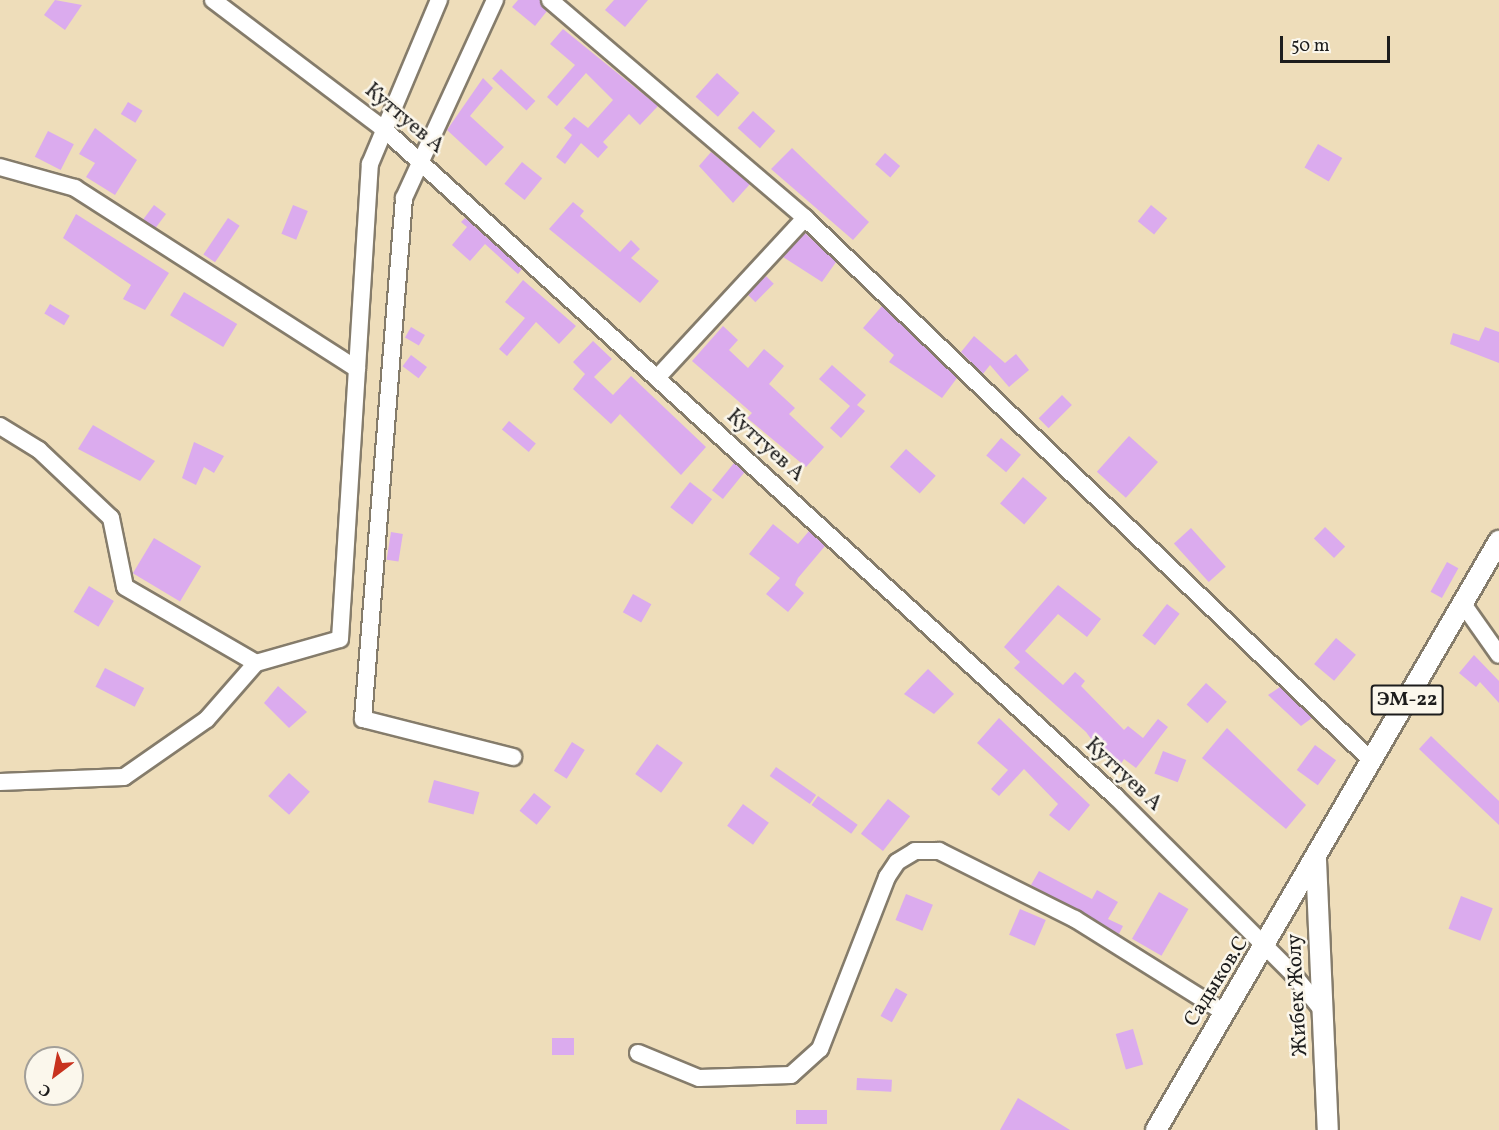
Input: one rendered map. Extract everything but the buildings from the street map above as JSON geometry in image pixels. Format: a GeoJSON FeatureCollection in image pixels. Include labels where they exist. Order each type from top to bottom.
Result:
{"type":"FeatureCollection","features":[{"type":"Feature","properties":{"kind":"main road","name":"ЭМ-22"},"geometry":{"type":"LineString","coordinates":[[1316,858],[1499,541]]}},
{"type":"Feature","properties":{"kind":"main road","name":"Садыков.С"},"geometry":{"type":"LineString","coordinates":[[1156,1130],[1267,947],[1316,858]]}},
{"type":"Feature","properties":{"kind":"main road","name":"Жибек Жолу"},"geometry":{"type":"LineString","coordinates":[[1316,858],[1328,1130]]}},
{"type":"Feature","properties":{"kind":"street","name":"Куттуев А"},"geometry":{"type":"LineString","coordinates":[[213,0],[386,131],[417,159],[1116,798],[1267,947],[1322,1010]]}},
{"type":"Feature","properties":{"kind":"street"},"geometry":{"type":"LineString","coordinates":[[0,782],[124,777],[207,719],[256,663],[339,639],[370,164],[386,131],[439,0]]}},
{"type":"Feature","properties":{"kind":"street"},"geometry":{"type":"LineString","coordinates":[[495,0],[417,159],[404,198],[363,719],[513,757]]}},
{"type":"Feature","properties":{"kind":"street"},"geometry":{"type":"LineString","coordinates":[[550,0],[805,218],[1372,761]]}},
{"type":"Feature","properties":{"kind":"street"},"geometry":{"type":"LineString","coordinates":[[0,167],[75,188],[357,369]]}},
{"type":"Feature","properties":{"kind":"street"},"geometry":{"type":"LineString","coordinates":[[657,378],[805,218]]}},
{"type":"Feature","properties":{"kind":"street"},"geometry":{"type":"LineString","coordinates":[[0,426],[39,450],[111,518],[125,588],[256,663]]}},
{"type":"Feature","properties":{"kind":"street"},"geometry":{"type":"LineString","coordinates":[[1463,604],[1499,656]]}},
{"type":"Feature","properties":{"kind":"street"},"geometry":{"type":"LineString","coordinates":[[638,1053],[699,1078],[791,1075],[820,1050],[887,877],[897,862],[915,851],[939,851],[1075,919],[1225,1013]]}}]}
